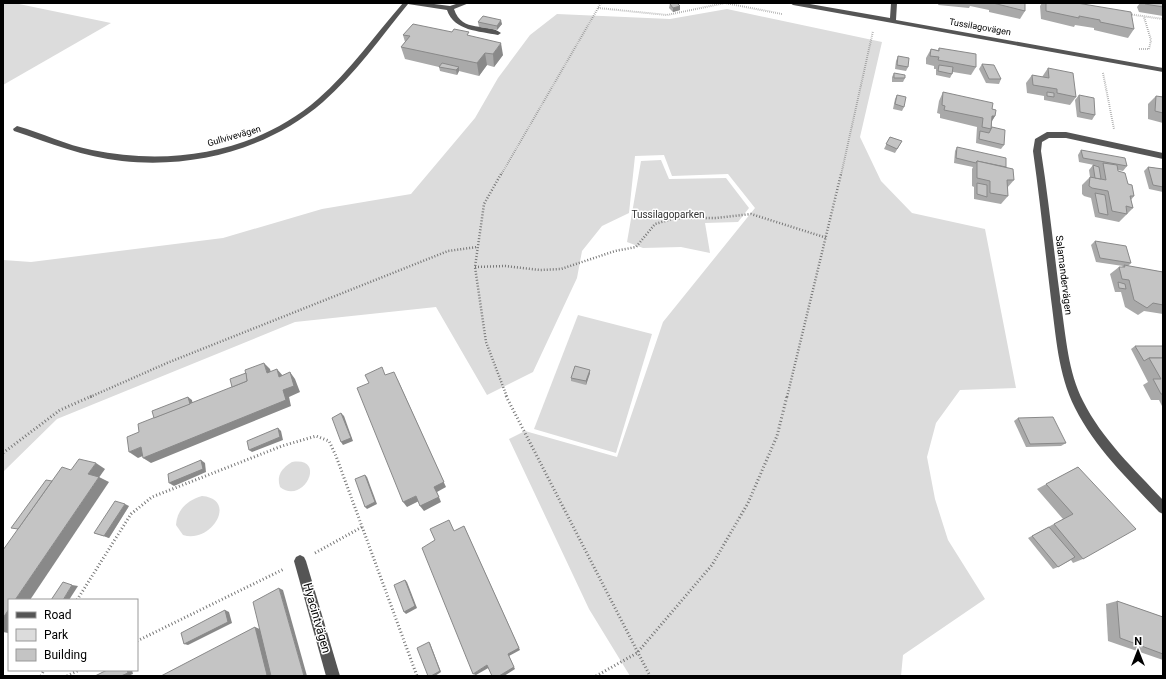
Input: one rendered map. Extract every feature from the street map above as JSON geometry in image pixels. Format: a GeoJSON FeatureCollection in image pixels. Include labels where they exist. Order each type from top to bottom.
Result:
{"type":"FeatureCollection","features":[{"type":"Feature","properties":{"kind":"street","name":"Gullvivevägen"},"geometry":{"type":"LineString","coordinates":[[17,130],[91,153],[140,160],[159,161],[195,156],[258,140],[297,119],[320,100],[340,81],[406,3]]}},
{"type":"Feature","properties":{"kind":"street"},"geometry":{"type":"LineString","coordinates":[[411,3],[450,8],[466,3]]}},
{"type":"Feature","properties":{"kind":"street","name":"Tussilagovägen"},"geometry":{"type":"LineString","coordinates":[[793,3],[1163,70]]}},
{"type":"Feature","properties":{"kind":"street"},"geometry":{"type":"LineString","coordinates":[[893,20],[894,3]]}},
{"type":"Feature","properties":{"kind":"street"},"geometry":{"type":"LineString","coordinates":[[450,8],[453,17],[459,22],[471,27],[498,33]]}},
{"type":"Feature","properties":{"kind":"street","name":"Salamandervägen"},"geometry":{"type":"LineString","coordinates":[[1163,156],[1066,135],[1047,135],[1038,141],[1054,284],[1067,370],[1078,404],[1092,427],[1117,459],[1163,508]]}},
{"type":"Feature","properties":{"kind":"street","name":"Hyacintvägen"},"geometry":{"type":"LineString","coordinates":[[300,561],[333,676]]}},
{"type":"Feature","properties":{"kind":"path"},"geometry":{"type":"LineString","coordinates":[[601,3],[484,204],[474,266],[486,342],[509,403],[650,676]]}},
{"type":"Feature","properties":{"kind":"path"},"geometry":{"type":"LineString","coordinates":[[1122,13],[1163,19]]}},
{"type":"Feature","properties":{"kind":"path"},"geometry":{"type":"LineString","coordinates":[[596,676],[637,653],[712,565],[748,503],[777,436],[828,238],[873,30],[871,16]]}},
{"type":"Feature","properties":{"kind":"path"},"geometry":{"type":"LineString","coordinates":[[1136,50],[1149,49],[1151,40],[1144,17]]}},
{"type":"Feature","properties":{"kind":"path"},"geometry":{"type":"LineString","coordinates":[[1101,58],[1117,146]]}},
{"type":"Feature","properties":{"kind":"path"},"geometry":{"type":"LineString","coordinates":[[474,266],[505,266],[540,270],[561,270],[615,251],[636,247],[655,224],[675,218],[716,218],[751,214],[828,238]]}},
{"type":"Feature","properties":{"kind":"path"},"geometry":{"type":"LineString","coordinates":[[3,453],[60,410],[167,363],[448,251],[477,247]]}},
{"type":"Feature","properties":{"kind":"path"},"geometry":{"type":"LineString","coordinates":[[78,599],[131,514],[152,497],[282,446],[316,436],[329,442],[336,456],[417,676]]}},
{"type":"Feature","properties":{"kind":"path"},"geometry":{"type":"LineString","coordinates":[[138,641],[300,561],[362,527]]}},
{"type":"Feature","properties":{"kind":"path"},"geometry":{"type":"LineString","coordinates":[[67,676],[77,671]]}},
{"type":"Feature","properties":{"kind":"green space"},"geometry":{"type":"Polygon","coordinates":[[[3,3],[14,3],[111,23],[3,85],[3,3]]]}},
{"type":"Feature","properties":{"kind":"green space"},"geometry":{"type":"Polygon","coordinates":[[[727,9],[882,42],[860,137],[881,181],[912,213],[985,229],[1016,388],[960,390],[936,423],[927,457],[935,499],[948,540],[985,599],[903,655],[901,676],[630,676],[589,609],[509,439],[525,431],[617,457],[663,322],[755,208],[728,174],[672,176],[664,155],[635,156],[629,213],[602,226],[582,251],[577,278],[533,372],[487,395],[436,307],[295,322],[57,419],[3,472],[3,260],[31,262],[223,238],[322,209],[411,194],[475,118],[498,78],[530,35],[557,14],[670,19],[727,9]]]}},
{"type":"Feature","properties":{"kind":"green space","name":"Tussilagoparken"},"geometry":{"type":"Polygon","coordinates":[[[661,160],[669,179],[726,178],[749,208],[738,222],[705,223],[710,253],[681,247],[643,248],[627,242],[641,161],[661,160]]]}},
{"type":"Feature","properties":{"kind":"green space"},"geometry":{"type":"Polygon","coordinates":[[[578,315],[652,334],[616,453],[534,429],[578,315]]]}},
{"type":"Feature","properties":{"kind":"green space"},"geometry":{"type":"Polygon","coordinates":[[[292,462],[303,462],[309,466],[310,472],[308,479],[303,486],[297,490],[289,491],[280,487],[279,475],[285,467],[292,462]]]}},
{"type":"Feature","properties":{"kind":"green space"},"geometry":{"type":"Polygon","coordinates":[[[202,496],[213,499],[218,505],[219,512],[217,520],[203,533],[194,536],[183,535],[176,525],[179,514],[184,506],[192,500],[202,496]]]}},
{"type":"Feature","properties":{"kind":"building"},"geometry":{"type":"Polygon","coordinates":[[[677,3],[680,6],[673,8],[670,4],[677,3]]]}},
{"type":"Feature","properties":{"kind":"building"},"geometry":{"type":"Polygon","coordinates":[[[993,3],[1025,3],[1025,11],[993,3]]]}},
{"type":"Feature","properties":{"kind":"building"},"geometry":{"type":"Polygon","coordinates":[[[1046,3],[1077,3],[1131,12],[1134,29],[1100,22],[1100,20],[1079,16],[1079,18],[1046,11],[1046,3]]]}},
{"type":"Feature","properties":{"kind":"building"},"geometry":{"type":"Polygon","coordinates":[[[1163,3],[1163,7],[1145,4],[1163,3]]]}},
{"type":"Feature","properties":{"kind":"building"},"geometry":{"type":"Polygon","coordinates":[[[483,16],[501,20],[497,26],[478,22],[483,16]]]}},
{"type":"Feature","properties":{"kind":"building"},"geometry":{"type":"Polygon","coordinates":[[[413,24],[452,32],[454,29],[469,32],[467,35],[501,43],[493,54],[485,53],[477,63],[401,47],[410,36],[403,35],[413,24]]]}},
{"type":"Feature","properties":{"kind":"building"},"geometry":{"type":"Polygon","coordinates":[[[939,48],[976,54],[976,67],[938,60],[939,57],[930,56],[931,49],[939,51],[939,48]]]}},
{"type":"Feature","properties":{"kind":"building"},"geometry":{"type":"Polygon","coordinates":[[[898,56],[909,58],[908,67],[897,65],[898,56]]]}},
{"type":"Feature","properties":{"kind":"building"},"geometry":{"type":"Polygon","coordinates":[[[442,63],[459,67],[456,70],[439,67],[442,63]]]}},
{"type":"Feature","properties":{"kind":"building"},"geometry":{"type":"Polygon","coordinates":[[[982,64],[994,65],[1001,79],[989,79],[982,64]]]}},
{"type":"Feature","properties":{"kind":"building"},"geometry":{"type":"Polygon","coordinates":[[[939,65],[953,67],[952,74],[938,71],[939,65]]]}},
{"type":"Feature","properties":{"kind":"building"},"geometry":{"type":"Polygon","coordinates":[[[1048,68],[1073,73],[1076,97],[1057,93],[1057,89],[1033,85],[1032,75],[1049,78],[1048,68]]]}},
{"type":"Feature","properties":{"kind":"building"},"geometry":{"type":"Polygon","coordinates":[[[894,73],[905,75],[905,78],[894,78],[894,73]]]}},
{"type":"Feature","properties":{"kind":"building"},"geometry":{"type":"Polygon","coordinates":[[[943,92],[993,103],[992,109],[996,110],[995,116],[992,116],[991,129],[982,127],[983,118],[944,110],[945,106],[942,105],[943,92]]]}},
{"type":"Feature","properties":{"kind":"building"},"geometry":{"type":"Polygon","coordinates":[[[1047,92],[1054,93],[1054,97],[1047,96],[1047,92]]]}},
{"type":"Feature","properties":{"kind":"building"},"geometry":{"type":"Polygon","coordinates":[[[897,95],[906,97],[904,107],[895,104],[897,95]]]}},
{"type":"Feature","properties":{"kind":"building"},"geometry":{"type":"Polygon","coordinates":[[[1079,95],[1094,98],[1095,115],[1080,112],[1079,95]]]}},
{"type":"Feature","properties":{"kind":"building"},"geometry":{"type":"Polygon","coordinates":[[[1156,96],[1163,97],[1163,113],[1155,111],[1156,96]]]}},
{"type":"Feature","properties":{"kind":"building"},"geometry":{"type":"Polygon","coordinates":[[[992,127],[1005,130],[1004,145],[979,139],[980,131],[989,133],[992,127]]]}},
{"type":"Feature","properties":{"kind":"building"},"geometry":{"type":"Polygon","coordinates":[[[890,137],[902,141],[897,149],[886,144],[890,137]]]}},
{"type":"Feature","properties":{"kind":"building"},"geometry":{"type":"Polygon","coordinates":[[[957,147],[1006,158],[1006,167],[977,161],[976,163],[956,158],[957,147]]]}},
{"type":"Feature","properties":{"kind":"building"},"geometry":{"type":"Polygon","coordinates":[[[1081,150],[1125,158],[1127,166],[1083,158],[1081,150]]]}},
{"type":"Feature","properties":{"kind":"building"},"geometry":{"type":"Polygon","coordinates":[[[977,161],[1013,169],[1014,180],[1007,180],[1008,196],[990,193],[990,181],[977,178],[977,161]]]}},
{"type":"Feature","properties":{"kind":"building"},"geometry":{"type":"Polygon","coordinates":[[[1103,163],[1117,165],[1118,171],[1125,173],[1128,184],[1132,185],[1134,196],[1130,196],[1133,208],[1126,206],[1127,214],[1112,211],[1108,191],[1089,186],[1090,177],[1106,180],[1103,163]]]}},
{"type":"Feature","properties":{"kind":"building"},"geometry":{"type":"Polygon","coordinates":[[[1093,165],[1099,167],[1101,179],[1095,178],[1093,165]]]}},
{"type":"Feature","properties":{"kind":"building"},"geometry":{"type":"Polygon","coordinates":[[[1148,167],[1163,169],[1163,187],[1153,185],[1148,167]]]}},
{"type":"Feature","properties":{"kind":"building"},"geometry":{"type":"Polygon","coordinates":[[[977,183],[987,185],[987,197],[977,194],[977,183]]]}},
{"type":"Feature","properties":{"kind":"building"},"geometry":{"type":"Polygon","coordinates":[[[1095,193],[1105,195],[1108,215],[1099,213],[1095,193]]]}},
{"type":"Feature","properties":{"kind":"building"},"geometry":{"type":"Polygon","coordinates":[[[1095,241],[1126,246],[1131,263],[1100,258],[1095,241]]]}},
{"type":"Feature","properties":{"kind":"building"},"geometry":{"type":"Polygon","coordinates":[[[1124,265],[1163,272],[1163,305],[1153,303],[1147,308],[1134,300],[1129,280],[1122,279],[1119,267],[1125,267],[1124,265]]]}},
{"type":"Feature","properties":{"kind":"building"},"geometry":{"type":"Polygon","coordinates":[[[1118,282],[1125,284],[1126,289],[1119,288],[1118,282]]]}},
{"type":"Feature","properties":{"kind":"building"},"geometry":{"type":"Polygon","coordinates":[[[1135,346],[1163,346],[1163,358],[1149,358],[1144,361],[1135,346]]]}},
{"type":"Feature","properties":{"kind":"building"},"geometry":{"type":"Polygon","coordinates":[[[1149,358],[1163,358],[1163,394],[1161,394],[1153,379],[1161,379],[1149,358]]]}},
{"type":"Feature","properties":{"kind":"building"},"geometry":{"type":"Polygon","coordinates":[[[264,363],[267,373],[277,369],[279,377],[290,372],[294,386],[283,390],[286,400],[143,458],[141,447],[129,452],[127,437],[139,432],[138,424],[247,381],[245,370],[264,363]]]}},
{"type":"Feature","properties":{"kind":"building"},"geometry":{"type":"Polygon","coordinates":[[[575,366],[590,370],[586,381],[571,378],[575,366]]]}},
{"type":"Feature","properties":{"kind":"building"},"geometry":{"type":"Polygon","coordinates":[[[382,367],[385,375],[394,372],[444,482],[434,487],[439,497],[420,506],[416,496],[403,502],[357,388],[369,383],[365,375],[382,367]]]}},
{"type":"Feature","properties":{"kind":"building"},"geometry":{"type":"Polygon","coordinates":[[[246,373],[247,381],[232,387],[230,379],[246,373]]]}},
{"type":"Feature","properties":{"kind":"building"},"geometry":{"type":"Polygon","coordinates":[[[188,397],[190,404],[154,418],[152,411],[188,397]]]}},
{"type":"Feature","properties":{"kind":"building"},"geometry":{"type":"Polygon","coordinates":[[[341,413],[351,438],[341,442],[332,418],[341,413]]]}},
{"type":"Feature","properties":{"kind":"building"},"geometry":{"type":"Polygon","coordinates":[[[1053,417],[1066,443],[1030,444],[1018,418],[1053,417]]]}},
{"type":"Feature","properties":{"kind":"building"},"geometry":{"type":"Polygon","coordinates":[[[278,428],[280,437],[249,450],[247,441],[278,428]]]}},
{"type":"Feature","properties":{"kind":"building"},"geometry":{"type":"Polygon","coordinates":[[[79,459],[96,463],[88,474],[99,477],[16,599],[8,599],[8,610],[3,618],[3,550],[62,467],[71,470],[79,459]]]}},
{"type":"Feature","properties":{"kind":"building"},"geometry":{"type":"Polygon","coordinates":[[[201,460],[203,469],[169,483],[168,474],[201,460]]]}},
{"type":"Feature","properties":{"kind":"building"},"geometry":{"type":"Polygon","coordinates":[[[1078,467],[1136,529],[1083,559],[1054,524],[1073,514],[1046,484],[1078,467]]]}},
{"type":"Feature","properties":{"kind":"building"},"geometry":{"type":"Polygon","coordinates":[[[365,475],[375,502],[365,507],[355,479],[365,475]]]}},
{"type":"Feature","properties":{"kind":"building"},"geometry":{"type":"Polygon","coordinates":[[[46,480],[52,481],[18,529],[11,528],[46,480]]]}},
{"type":"Feature","properties":{"kind":"building"},"geometry":{"type":"Polygon","coordinates":[[[115,501],[125,504],[104,536],[94,533],[115,501]]]}},
{"type":"Feature","properties":{"kind":"building"},"geometry":{"type":"Polygon","coordinates":[[[449,520],[454,531],[464,526],[519,648],[508,654],[514,667],[499,676],[492,676],[487,665],[473,674],[422,548],[435,540],[430,529],[449,520]]]}},
{"type":"Feature","properties":{"kind":"building"},"geometry":{"type":"Polygon","coordinates":[[[1049,527],[1075,557],[1058,567],[1032,536],[1049,527]]]}},
{"type":"Feature","properties":{"kind":"building"},"geometry":{"type":"Polygon","coordinates":[[[405,580],[415,606],[404,612],[394,585],[405,580]]]}},
{"type":"Feature","properties":{"kind":"building"},"geometry":{"type":"Polygon","coordinates":[[[63,582],[72,585],[64,599],[52,599],[63,582]]]}},
{"type":"Feature","properties":{"kind":"building"},"geometry":{"type":"Polygon","coordinates":[[[279,588],[304,676],[271,676],[253,602],[279,588]]]}},
{"type":"Feature","properties":{"kind":"building"},"geometry":{"type":"Polygon","coordinates":[[[1117,601],[1163,617],[1163,654],[1120,638],[1117,601]]]}},
{"type":"Feature","properties":{"kind":"building"},"geometry":{"type":"Polygon","coordinates":[[[225,610],[228,622],[184,644],[181,633],[225,610]]]}},
{"type":"Feature","properties":{"kind":"building"},"geometry":{"type":"Polygon","coordinates":[[[255,627],[267,675],[161,676],[255,627]]]}},
{"type":"Feature","properties":{"kind":"building"},"geometry":{"type":"Polygon","coordinates":[[[429,642],[440,671],[431,676],[428,676],[417,648],[429,642]]]}},
{"type":"Feature","properties":{"kind":"building"},"geometry":{"type":"Polygon","coordinates":[[[105,671],[127,671],[128,673],[121,676],[95,676],[105,671]]]}}]}
